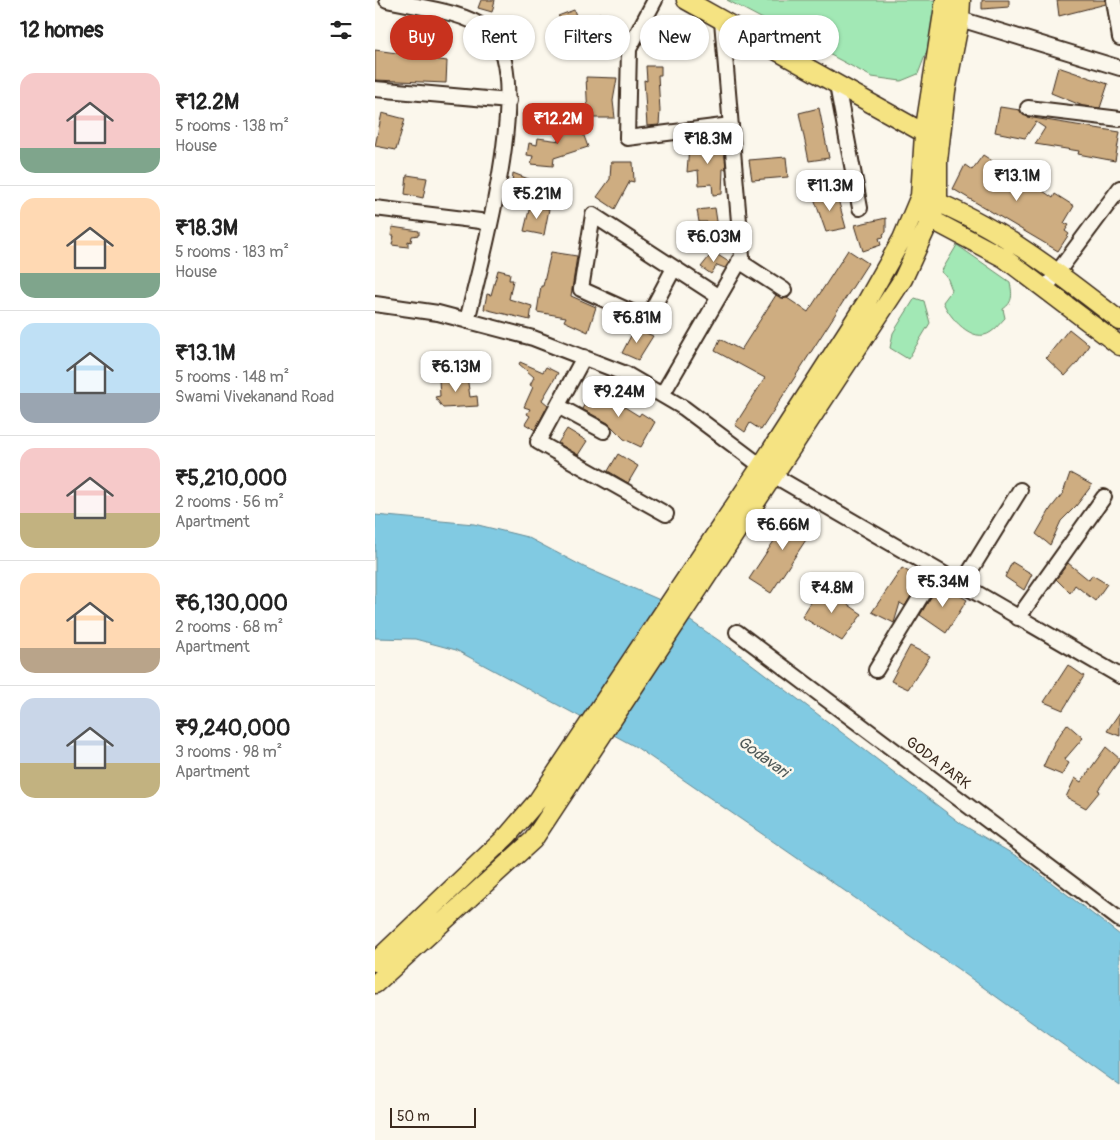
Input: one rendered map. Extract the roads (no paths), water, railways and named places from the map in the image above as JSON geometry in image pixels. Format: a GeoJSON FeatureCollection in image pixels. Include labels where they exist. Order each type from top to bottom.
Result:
{"type":"FeatureCollection","features":[{"type":"Feature","properties":{"kind":"main road"},"geometry":{"type":"LineString","coordinates":[[686,0],[719,19]]}},
{"type":"Feature","properties":{"kind":"main road"},"geometry":{"type":"LineString","coordinates":[[375,962],[508,835],[538,800],[683,580],[767,471],[903,279],[935,210],[932,137],[945,0]]}},
{"type":"Feature","properties":{"kind":"main road"},"geometry":{"type":"LineString","coordinates":[[375,984],[533,840],[556,808],[701,583],[867,301],[901,239],[917,203],[932,137],[946,91],[960,18],[961,0]]}},
{"type":"Feature","properties":{"kind":"main road"},"geometry":{"type":"LineString","coordinates":[[792,60],[932,137]]}},
{"type":"Feature","properties":{"kind":"main road"},"geometry":{"type":"LineString","coordinates":[[917,203],[989,227],[1058,272],[1120,321]]}},
{"type":"Feature","properties":{"kind":"main road"},"geometry":{"type":"LineString","coordinates":[[935,210],[1004,258],[1120,346]]}},
{"type":"Feature","properties":{"kind":"street"},"geometry":{"type":"LineString","coordinates":[[387,0],[466,18],[489,31],[499,48],[509,101],[499,184],[467,321]]}},
{"type":"Feature","properties":{"kind":"street"},"geometry":{"type":"LineString","coordinates":[[655,0],[629,49],[627,138],[731,125]]}},
{"type":"Feature","properties":{"kind":"street"},"geometry":{"type":"LineString","coordinates":[[1114,0],[1120,38]]}},
{"type":"Feature","properties":{"kind":"street"},"geometry":{"type":"LineString","coordinates":[[960,18],[1120,68]]}},
{"type":"Feature","properties":{"kind":"street"},"geometry":{"type":"LineString","coordinates":[[662,395],[741,257],[726,60]]}},
{"type":"Feature","properties":{"kind":"street"},"geometry":{"type":"LineString","coordinates":[[837,85],[860,208]]}},
{"type":"Feature","properties":{"kind":"street"},"geometry":{"type":"LineString","coordinates":[[375,89],[509,101]]}},
{"type":"Feature","properties":{"kind":"street"},"geometry":{"type":"LineString","coordinates":[[1028,108],[1120,119]]}},
{"type":"Feature","properties":{"kind":"street"},"geometry":{"type":"LineString","coordinates":[[1045,289],[1120,188]]}},
{"type":"Feature","properties":{"kind":"street"},"geometry":{"type":"LineString","coordinates":[[375,208],[480,221],[490,225]]}},
{"type":"Feature","properties":{"kind":"street"},"geometry":{"type":"LineString","coordinates":[[674,268],[647,319],[581,289],[593,215],[719,297]]}},
{"type":"Feature","properties":{"kind":"street"},"geometry":{"type":"LineString","coordinates":[[739,261],[784,290]]}},
{"type":"Feature","properties":{"kind":"street"},"geometry":{"type":"LineString","coordinates":[[375,304],[438,313],[533,338],[626,374],[684,408],[767,471],[1120,676]]}},
{"type":"Feature","properties":{"kind":"street"},"geometry":{"type":"LineString","coordinates":[[584,357],[538,442],[665,514]]}},
{"type":"Feature","properties":{"kind":"street"},"geometry":{"type":"LineString","coordinates":[[558,406],[604,430]]}},
{"type":"Feature","properties":{"kind":"street"},"geometry":{"type":"LineString","coordinates":[[962,584],[1020,490]]}},
{"type":"Feature","properties":{"kind":"street"},"geometry":{"type":"LineString","coordinates":[[1019,618],[1104,497]]}},
{"type":"Feature","properties":{"kind":"street"},"geometry":{"type":"LineString","coordinates":[[876,670],[937,570]]}},
{"type":"Feature","properties":{"kind":"street","name":"GODA PARK"},"geometry":{"type":"LineString","coordinates":[[737,632],[1120,920]]}},
{"type":"Feature","properties":{"kind":"water","name":"Godavari"},"geometry":{"type":"Polygon","coordinates":[[[375,515],[474,524],[527,537],[584,567],[660,600],[740,655],[963,825],[1018,857],[1120,935],[1120,1086],[958,969],[636,747],[456,650],[415,639],[375,638],[375,515]]]}}]}
